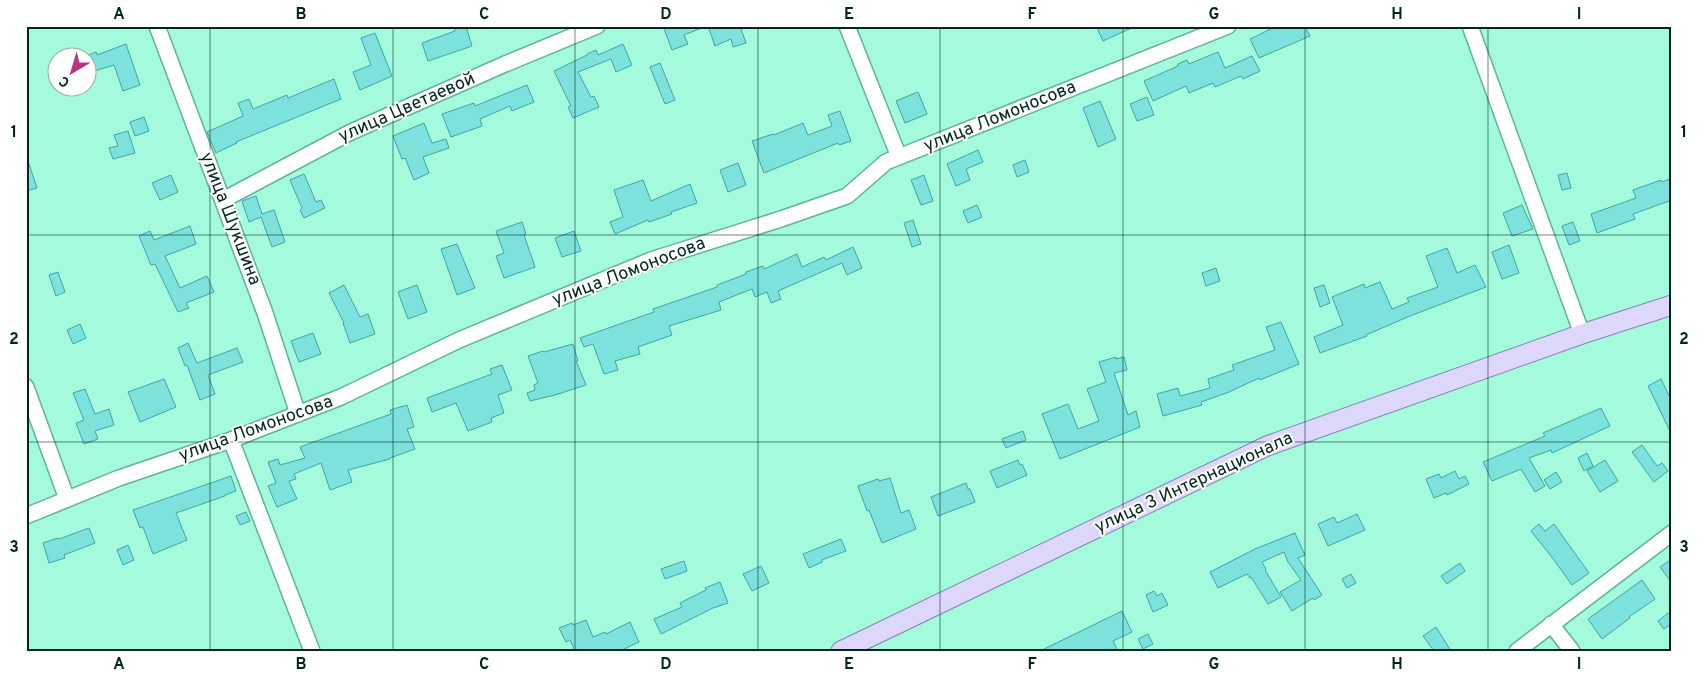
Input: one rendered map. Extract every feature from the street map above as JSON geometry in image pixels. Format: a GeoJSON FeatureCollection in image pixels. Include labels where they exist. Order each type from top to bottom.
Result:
{"type":"FeatureCollection","features":[{"type":"Feature","properties":{"kind":"main road","name":"улица 3 Интернационала"},"geometry":{"type":"LineString","coordinates":[[841,651],[1267,446],[1582,334],[1672,305]]}},
{"type":"Feature","properties":{"kind":"street","name":"улица Шукшина"},"geometry":{"type":"LineString","coordinates":[[157,26],[265,313],[298,414]]}},
{"type":"Feature","properties":{"kind":"street","name":"улица Цветаевой"},"geometry":{"type":"LineString","coordinates":[[222,200],[351,132],[505,64],[597,26]]}},
{"type":"Feature","properties":{"kind":"street"},"geometry":{"type":"LineString","coordinates":[[847,26],[899,158]]}},
{"type":"Feature","properties":{"kind":"street","name":"улица Ломоносова"},"geometry":{"type":"LineString","coordinates":[[26,516],[119,478],[231,440],[341,397],[459,340],[651,260],[847,196],[886,162],[1228,26]]}},
{"type":"Feature","properties":{"kind":"street"},"geometry":{"type":"LineString","coordinates":[[1470,26],[1582,334]]}},
{"type":"Feature","properties":{"kind":"street"},"geometry":{"type":"LineString","coordinates":[[26,387],[67,499]]}},
{"type":"Feature","properties":{"kind":"street"},"geometry":{"type":"LineString","coordinates":[[231,440],[312,651]]}},
{"type":"Feature","properties":{"kind":"street"},"geometry":{"type":"LineString","coordinates":[[1517,651],[1672,533]]}},
{"type":"Feature","properties":{"kind":"street"},"geometry":{"type":"LineString","coordinates":[[1551,624],[1572,651]]}},
{"type":"Feature","properties":{"kind":"building"},"geometry":{"type":"Polygon","coordinates":[[[454,26],[466,26],[472,46],[428,61],[422,43],[455,31],[454,26]]]}},
{"type":"Feature","properties":{"kind":"building"},"geometry":{"type":"Polygon","coordinates":[[[663,26],[704,27],[684,35],[688,44],[672,50],[663,26]]]}},
{"type":"Feature","properties":{"kind":"building"},"geometry":{"type":"Polygon","coordinates":[[[708,26],[740,26],[746,43],[733,47],[731,39],[715,46],[708,26]]]}},
{"type":"Feature","properties":{"kind":"building"},"geometry":{"type":"Polygon","coordinates":[[[1096,26],[1136,26],[1103,41],[1096,26]]]}},
{"type":"Feature","properties":{"kind":"building"},"geometry":{"type":"Polygon","coordinates":[[[1277,26],[1305,26],[1310,36],[1259,58],[1250,39],[1277,26]]]}},
{"type":"Feature","properties":{"kind":"building"},"geometry":{"type":"Polygon","coordinates":[[[375,33],[392,76],[360,90],[353,72],[371,65],[361,38],[375,33]]]}},
{"type":"Feature","properties":{"kind":"building"},"geometry":{"type":"Polygon","coordinates":[[[126,44],[140,85],[123,91],[114,65],[98,70],[98,55],[126,44]]]}},
{"type":"Feature","properties":{"kind":"building"},"geometry":{"type":"Polygon","coordinates":[[[623,44],[632,65],[616,72],[611,59],[578,72],[591,97],[594,96],[599,107],[573,118],[568,107],[571,106],[554,71],[596,50],[598,55],[623,44]]]}},
{"type":"Feature","properties":{"kind":"building"},"geometry":{"type":"Polygon","coordinates":[[[1218,52],[1225,68],[1252,56],[1260,71],[1243,79],[1241,76],[1215,87],[1213,83],[1189,93],[1186,86],[1153,101],[1144,81],[1187,60],[1189,64],[1218,52]]]}},
{"type":"Feature","properties":{"kind":"building"},"geometry":{"type":"Polygon","coordinates":[[[660,63],[675,100],[665,104],[650,67],[660,63]]]}},
{"type":"Feature","properties":{"kind":"building"},"geometry":{"type":"Polygon","coordinates":[[[334,79],[341,99],[236,142],[216,153],[207,132],[243,116],[238,103],[249,99],[253,109],[287,95],[288,98],[334,79]]]}},
{"type":"Feature","properties":{"kind":"building"},"geometry":{"type":"Polygon","coordinates":[[[527,85],[534,102],[512,111],[510,106],[480,119],[482,126],[451,137],[442,114],[474,103],[475,106],[527,85]]]}},
{"type":"Feature","properties":{"kind":"building"},"geometry":{"type":"Polygon","coordinates":[[[918,92],[927,114],[905,123],[896,101],[918,92]]]}},
{"type":"Feature","properties":{"kind":"building"},"geometry":{"type":"Polygon","coordinates":[[[1147,97],[1154,115],[1137,121],[1130,104],[1147,97]]]}},
{"type":"Feature","properties":{"kind":"building"},"geometry":{"type":"Polygon","coordinates":[[[1100,101],[1116,139],[1098,147],[1083,108],[1100,101]]]}},
{"type":"Feature","properties":{"kind":"building"},"geometry":{"type":"Polygon","coordinates":[[[840,111],[851,141],[839,145],[838,143],[764,173],[752,141],[774,135],[803,123],[808,135],[832,126],[828,115],[840,111]]]}},
{"type":"Feature","properties":{"kind":"building"},"geometry":{"type":"Polygon","coordinates":[[[144,117],[149,131],[135,136],[130,122],[144,117]]]}},
{"type":"Feature","properties":{"kind":"building"},"geometry":{"type":"Polygon","coordinates":[[[424,123],[432,143],[446,139],[449,148],[423,157],[429,173],[414,180],[405,158],[402,159],[393,136],[424,123]]]}},
{"type":"Feature","properties":{"kind":"building"},"geometry":{"type":"Polygon","coordinates":[[[128,131],[135,153],[113,159],[109,148],[118,146],[114,135],[128,131]]]}},
{"type":"Feature","properties":{"kind":"building"},"geometry":{"type":"Polygon","coordinates":[[[978,150],[983,162],[966,169],[970,180],[956,186],[947,164],[978,150]]]}},
{"type":"Feature","properties":{"kind":"building"},"geometry":{"type":"Polygon","coordinates":[[[1025,160],[1029,172],[1017,177],[1013,165],[1025,160]]]}},
{"type":"Feature","properties":{"kind":"building"},"geometry":{"type":"Polygon","coordinates":[[[26,161],[28,161],[37,188],[26,191],[26,161]]]}},
{"type":"Feature","properties":{"kind":"building"},"geometry":{"type":"Polygon","coordinates":[[[738,163],[746,185],[728,192],[720,170],[738,163]]]}},
{"type":"Feature","properties":{"kind":"building"},"geometry":{"type":"Polygon","coordinates":[[[1567,173],[1571,188],[1562,190],[1558,175],[1567,173]]]}},
{"type":"Feature","properties":{"kind":"building"},"geometry":{"type":"Polygon","coordinates":[[[304,174],[316,202],[321,200],[325,208],[304,218],[300,210],[302,208],[290,180],[304,174]]]}},
{"type":"Feature","properties":{"kind":"building"},"geometry":{"type":"Polygon","coordinates":[[[171,175],[178,192],[160,200],[152,183],[171,175]]]}},
{"type":"Feature","properties":{"kind":"building"},"geometry":{"type":"Polygon","coordinates":[[[924,175],[933,201],[921,205],[911,180],[924,175]]]}},
{"type":"Feature","properties":{"kind":"building"},"geometry":{"type":"Polygon","coordinates":[[[1672,178],[1672,200],[1633,214],[1635,219],[1597,233],[1591,214],[1636,198],[1633,190],[1672,178]]]}},
{"type":"Feature","properties":{"kind":"building"},"geometry":{"type":"Polygon","coordinates":[[[643,180],[651,201],[690,184],[697,203],[615,234],[610,222],[623,217],[614,190],[643,180]]]}},
{"type":"Feature","properties":{"kind":"building"},"geometry":{"type":"Polygon","coordinates":[[[256,196],[262,214],[274,210],[285,242],[272,247],[261,217],[249,222],[242,201],[256,196]]]}},
{"type":"Feature","properties":{"kind":"building"},"geometry":{"type":"Polygon","coordinates":[[[977,205],[982,217],[968,223],[963,211],[977,205]]]}},
{"type":"Feature","properties":{"kind":"building"},"geometry":{"type":"Polygon","coordinates":[[[1522,205],[1533,229],[1512,236],[1503,213],[1522,205]]]}},
{"type":"Feature","properties":{"kind":"building"},"geometry":{"type":"Polygon","coordinates":[[[913,220],[921,244],[912,247],[904,223],[913,220]]]}},
{"type":"Feature","properties":{"kind":"building"},"geometry":{"type":"Polygon","coordinates":[[[522,222],[526,234],[524,235],[535,267],[504,278],[496,256],[504,253],[496,231],[522,222]]]}},
{"type":"Feature","properties":{"kind":"building"},"geometry":{"type":"Polygon","coordinates":[[[1573,222],[1580,241],[1569,245],[1562,226],[1573,222]]]}},
{"type":"Feature","properties":{"kind":"building"},"geometry":{"type":"Polygon","coordinates":[[[190,226],[196,244],[165,256],[180,288],[207,276],[214,292],[186,303],[189,308],[178,312],[155,264],[151,265],[139,236],[150,231],[154,240],[190,226]]]}},
{"type":"Feature","properties":{"kind":"building"},"geometry":{"type":"Polygon","coordinates":[[[574,231],[581,251],[562,257],[555,238],[574,231]]]}},
{"type":"Feature","properties":{"kind":"building"},"geometry":{"type":"Polygon","coordinates":[[[457,244],[475,288],[457,295],[441,249],[457,244]]]}},
{"type":"Feature","properties":{"kind":"building"},"geometry":{"type":"Polygon","coordinates":[[[1509,245],[1519,273],[1502,279],[1492,252],[1509,245]]]}},
{"type":"Feature","properties":{"kind":"building"},"geometry":{"type":"Polygon","coordinates":[[[853,247],[862,268],[847,275],[842,263],[778,291],[781,299],[771,303],[767,292],[755,297],[752,289],[719,302],[721,310],[669,326],[672,335],[638,347],[640,354],[615,361],[618,370],[604,374],[593,344],[584,347],[580,338],[654,312],[653,309],[717,287],[717,285],[746,274],[746,272],[763,266],[764,269],[797,254],[802,267],[824,257],[826,260],[853,247]]]}},
{"type":"Feature","properties":{"kind":"building"},"geometry":{"type":"Polygon","coordinates":[[[1447,248],[1457,273],[1475,265],[1486,287],[1410,316],[1367,336],[1320,353],[1314,337],[1343,325],[1332,297],[1364,284],[1365,288],[1380,282],[1392,309],[1409,302],[1407,298],[1438,287],[1426,256],[1447,248]]]}},
{"type":"Feature","properties":{"kind":"building"},"geometry":{"type":"Polygon","coordinates":[[[1216,268],[1220,281],[1206,286],[1202,273],[1216,268]]]}},
{"type":"Feature","properties":{"kind":"building"},"geometry":{"type":"Polygon","coordinates":[[[58,272],[65,292],[56,296],[49,275],[58,272]]]}},
{"type":"Feature","properties":{"kind":"building"},"geometry":{"type":"Polygon","coordinates":[[[344,285],[360,317],[368,314],[375,334],[350,343],[344,323],[329,293],[344,285]]]}},
{"type":"Feature","properties":{"kind":"building"},"geometry":{"type":"Polygon","coordinates":[[[417,285],[427,312],[408,319],[398,292],[417,285]]]}},
{"type":"Feature","properties":{"kind":"building"},"geometry":{"type":"Polygon","coordinates":[[[1324,285],[1330,303],[1320,307],[1314,288],[1324,285]]]}},
{"type":"Feature","properties":{"kind":"building"},"geometry":{"type":"Polygon","coordinates":[[[1281,322],[1299,364],[1201,402],[1202,405],[1163,416],[1157,394],[1178,388],[1180,396],[1210,388],[1208,379],[1234,370],[1232,365],[1275,350],[1266,327],[1281,322]]]}},
{"type":"Feature","properties":{"kind":"building"},"geometry":{"type":"Polygon","coordinates":[[[80,324],[86,338],[73,344],[67,330],[80,324]]]}},
{"type":"Feature","properties":{"kind":"building"},"geometry":{"type":"Polygon","coordinates":[[[313,333],[321,354],[299,362],[291,341],[313,333]]]}},
{"type":"Feature","properties":{"kind":"building"},"geometry":{"type":"Polygon","coordinates":[[[188,343],[197,363],[237,348],[243,362],[208,375],[215,394],[200,400],[187,365],[185,366],[178,348],[188,343]]]}},
{"type":"Feature","properties":{"kind":"building"},"geometry":{"type":"Polygon","coordinates":[[[573,344],[578,361],[576,361],[586,385],[530,401],[527,393],[535,390],[534,385],[538,383],[528,356],[573,344]]]}},
{"type":"Feature","properties":{"kind":"building"},"geometry":{"type":"Polygon","coordinates":[[[1116,357],[1116,359],[1124,357],[1127,370],[1114,373],[1128,415],[1136,411],[1140,427],[1060,459],[1042,414],[1068,404],[1078,429],[1099,421],[1087,389],[1106,382],[1099,362],[1116,357]]]}},
{"type":"Feature","properties":{"kind":"building"},"geometry":{"type":"Polygon","coordinates":[[[502,365],[512,390],[498,395],[504,413],[491,418],[492,422],[468,431],[456,403],[432,412],[427,398],[492,374],[490,369],[502,365]]]}},
{"type":"Feature","properties":{"kind":"building"},"geometry":{"type":"Polygon","coordinates":[[[164,379],[176,407],[140,422],[128,392],[164,379]]]}},
{"type":"Feature","properties":{"kind":"building"},"geometry":{"type":"Polygon","coordinates":[[[1661,379],[1672,402],[1672,435],[1648,386],[1661,379]]]}},
{"type":"Feature","properties":{"kind":"building"},"geometry":{"type":"Polygon","coordinates":[[[85,389],[95,414],[109,409],[114,425],[95,431],[98,439],[84,444],[76,423],[84,420],[73,393],[85,389]]]}},
{"type":"Feature","properties":{"kind":"building"},"geometry":{"type":"Polygon","coordinates":[[[407,405],[414,427],[407,429],[415,449],[390,459],[348,470],[352,482],[330,490],[321,463],[294,474],[296,479],[289,481],[297,499],[277,507],[268,486],[276,483],[268,462],[278,459],[280,465],[305,458],[300,447],[391,414],[390,410],[407,405]]]}},
{"type":"Feature","properties":{"kind":"building"},"geometry":{"type":"Polygon","coordinates":[[[1601,408],[1610,426],[1552,453],[1551,450],[1529,458],[1545,486],[1535,492],[1521,469],[1492,481],[1483,462],[1545,436],[1543,433],[1601,408]]]}},
{"type":"Feature","properties":{"kind":"building"},"geometry":{"type":"Polygon","coordinates":[[[1023,431],[1026,440],[1006,448],[1002,439],[1023,431]]]}},
{"type":"Feature","properties":{"kind":"building"},"geometry":{"type":"Polygon","coordinates":[[[1642,445],[1657,466],[1662,463],[1668,471],[1654,482],[1632,452],[1642,445]]]}},
{"type":"Feature","properties":{"kind":"building"},"geometry":{"type":"Polygon","coordinates":[[[1587,453],[1593,466],[1584,471],[1578,458],[1587,453]]]}},
{"type":"Feature","properties":{"kind":"building"},"geometry":{"type":"Polygon","coordinates":[[[1018,460],[1027,475],[997,488],[990,471],[1018,460]]]}},
{"type":"Feature","properties":{"kind":"building"},"geometry":{"type":"Polygon","coordinates":[[[1605,460],[1618,481],[1600,492],[1587,471],[1605,460]]]}},
{"type":"Feature","properties":{"kind":"building"},"geometry":{"type":"Polygon","coordinates":[[[1455,471],[1459,479],[1465,476],[1469,484],[1447,495],[1446,493],[1434,498],[1426,479],[1439,474],[1441,478],[1455,471]]]}},
{"type":"Feature","properties":{"kind":"building"},"geometry":{"type":"Polygon","coordinates":[[[1556,472],[1562,482],[1550,489],[1544,480],[1556,472]]]}},
{"type":"Feature","properties":{"kind":"building"},"geometry":{"type":"Polygon","coordinates":[[[231,476],[236,491],[176,513],[187,540],[153,554],[143,527],[140,528],[133,510],[231,476]]]}},
{"type":"Feature","properties":{"kind":"building"},"geometry":{"type":"Polygon","coordinates":[[[890,478],[901,513],[909,510],[916,529],[882,543],[858,486],[878,479],[879,481],[890,478]]]}},
{"type":"Feature","properties":{"kind":"building"},"geometry":{"type":"Polygon","coordinates":[[[966,483],[975,502],[938,516],[931,497],[966,483]]]}},
{"type":"Feature","properties":{"kind":"building"},"geometry":{"type":"Polygon","coordinates":[[[246,512],[250,521],[240,525],[236,516],[246,512]]]}},
{"type":"Feature","properties":{"kind":"building"},"geometry":{"type":"Polygon","coordinates":[[[1357,514],[1365,530],[1328,546],[1318,524],[1334,517],[1337,523],[1357,514]]]}},
{"type":"Feature","properties":{"kind":"building"},"geometry":{"type":"Polygon","coordinates":[[[1539,524],[1545,531],[1554,524],[1589,573],[1572,585],[1531,531],[1539,524]]]}},
{"type":"Feature","properties":{"kind":"building"},"geometry":{"type":"Polygon","coordinates":[[[89,528],[95,543],[64,555],[65,558],[49,563],[43,543],[89,528]]]}},
{"type":"Feature","properties":{"kind":"building"},"geometry":{"type":"Polygon","coordinates":[[[1295,533],[1305,555],[1298,558],[1322,595],[1314,600],[1313,598],[1292,611],[1280,592],[1301,580],[1288,562],[1284,552],[1262,562],[1281,597],[1268,604],[1251,577],[1247,574],[1218,588],[1210,572],[1255,549],[1295,533]]]}},
{"type":"Feature","properties":{"kind":"building"},"geometry":{"type":"Polygon","coordinates":[[[841,539],[846,551],[822,560],[822,562],[809,568],[803,554],[841,539]]]}},
{"type":"Feature","properties":{"kind":"building"},"geometry":{"type":"Polygon","coordinates":[[[128,545],[134,560],[123,565],[117,550],[128,545]]]}},
{"type":"Feature","properties":{"kind":"building"},"geometry":{"type":"Polygon","coordinates":[[[1672,559],[1672,583],[1660,567],[1672,559]]]}},
{"type":"Feature","properties":{"kind":"building"},"geometry":{"type":"Polygon","coordinates":[[[684,561],[687,571],[665,579],[661,569],[684,561]]]}},
{"type":"Feature","properties":{"kind":"building"},"geometry":{"type":"Polygon","coordinates":[[[1460,563],[1465,571],[1447,584],[1441,576],[1460,563]]]}},
{"type":"Feature","properties":{"kind":"building"},"geometry":{"type":"Polygon","coordinates":[[[761,566],[769,583],[752,591],[743,574],[761,566]]]}},
{"type":"Feature","properties":{"kind":"building"},"geometry":{"type":"Polygon","coordinates":[[[1351,574],[1356,583],[1347,588],[1342,579],[1351,574]]]}},
{"type":"Feature","properties":{"kind":"building"},"geometry":{"type":"Polygon","coordinates":[[[1642,580],[1655,599],[1602,639],[1588,619],[1642,580]]]}},
{"type":"Feature","properties":{"kind":"building"},"geometry":{"type":"Polygon","coordinates":[[[720,582],[728,603],[713,608],[661,634],[654,619],[682,607],[680,603],[706,590],[705,588],[720,582]]]}},
{"type":"Feature","properties":{"kind":"building"},"geometry":{"type":"Polygon","coordinates":[[[1154,591],[1157,596],[1162,593],[1168,605],[1153,612],[1146,595],[1154,591]]]}},
{"type":"Feature","properties":{"kind":"building"},"geometry":{"type":"Polygon","coordinates":[[[1672,610],[1672,623],[1664,629],[1658,621],[1672,610]]]}},
{"type":"Feature","properties":{"kind":"building"},"geometry":{"type":"Polygon","coordinates":[[[1122,611],[1132,632],[1113,641],[1118,651],[1040,651],[1122,611]]]}},
{"type":"Feature","properties":{"kind":"building"},"geometry":{"type":"Polygon","coordinates":[[[586,620],[593,637],[605,632],[606,634],[630,622],[639,642],[620,651],[575,651],[570,640],[566,642],[559,628],[586,620]]]}},
{"type":"Feature","properties":{"kind":"building"},"geometry":{"type":"Polygon","coordinates":[[[1436,627],[1451,651],[1434,651],[1423,636],[1436,627]]]}},
{"type":"Feature","properties":{"kind":"building"},"geometry":{"type":"Polygon","coordinates":[[[1148,634],[1153,644],[1143,649],[1138,639],[1148,634]]]}}]}
